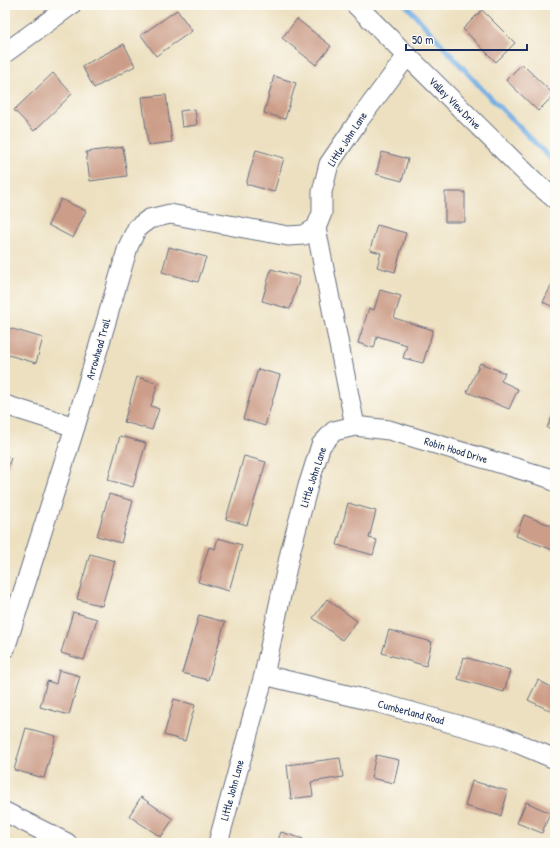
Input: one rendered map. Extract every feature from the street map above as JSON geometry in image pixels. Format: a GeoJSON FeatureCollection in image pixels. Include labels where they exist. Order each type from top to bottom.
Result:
{"type":"FeatureCollection","features":[{"type":"Feature","properties":{"kind":"street"},"geometry":{"type":"LineString","coordinates":[[5,53],[71,5]]}},
{"type":"Feature","properties":{"kind":"street","name":"Valley View Drive"},"geometry":{"type":"LineString","coordinates":[[356,5],[555,199]]}},
{"type":"Feature","properties":{"kind":"street","name":"Little John Lane"},"geometry":{"type":"LineString","coordinates":[[218,843],[264,675],[290,553],[321,445],[334,431],[355,426],[316,228],[322,213],[322,192],[329,164],[359,120],[407,56]]}},
{"type":"Feature","properties":{"kind":"street","name":"Arrowhead Trail"},"geometry":{"type":"LineString","coordinates":[[5,649],[75,427],[128,247],[137,228],[149,219],[170,214],[288,236],[304,235],[316,228]]}},
{"type":"Feature","properties":{"kind":"street"},"geometry":{"type":"LineString","coordinates":[[5,405],[75,427]]}},
{"type":"Feature","properties":{"kind":"street","name":"Robin Hood Drive"},"geometry":{"type":"LineString","coordinates":[[355,426],[389,430],[549,478],[555,482]]}},
{"type":"Feature","properties":{"kind":"street","name":"Cumberland Road"},"geometry":{"type":"LineString","coordinates":[[264,675],[372,701],[505,738],[555,759]]}},
{"type":"Feature","properties":{"kind":"street"},"geometry":{"type":"LineString","coordinates":[[5,812],[67,843]]}},
{"type":"Feature","properties":{"kind":"building"},"geometry":{"type":"Polygon","coordinates":[[[177,10],[192,31],[156,56],[141,35],[177,10]]]}},
{"type":"Feature","properties":{"kind":"building"},"geometry":{"type":"Polygon","coordinates":[[[482,10],[515,43],[496,62],[463,29],[482,10]]]}},
{"type":"Feature","properties":{"kind":"building"},"geometry":{"type":"Polygon","coordinates":[[[297,19],[331,46],[316,65],[282,38],[297,19]]]}},
{"type":"Feature","properties":{"kind":"building"},"geometry":{"type":"Polygon","coordinates":[[[124,44],[135,66],[94,88],[82,66],[124,44]]]}},
{"type":"Feature","properties":{"kind":"building"},"geometry":{"type":"Polygon","coordinates":[[[522,64],[554,95],[538,111],[506,80],[522,64]]]}},
{"type":"Feature","properties":{"kind":"building"},"geometry":{"type":"Polygon","coordinates":[[[53,73],[72,94],[34,131],[14,110],[53,73]]]}},
{"type":"Feature","properties":{"kind":"building"},"geometry":{"type":"Polygon","coordinates":[[[274,76],[296,83],[285,119],[264,113],[274,76]]]}},
{"type":"Feature","properties":{"kind":"building"},"geometry":{"type":"Polygon","coordinates":[[[166,95],[172,142],[148,145],[142,97],[166,95]]]}},
{"type":"Feature","properties":{"kind":"building"},"geometry":{"type":"Polygon","coordinates":[[[195,109],[197,125],[182,127],[180,111],[195,109]]]}},
{"type":"Feature","properties":{"kind":"building"},"geometry":{"type":"Polygon","coordinates":[[[123,147],[127,176],[90,181],[86,152],[123,147]]]}},
{"type":"Feature","properties":{"kind":"building"},"geometry":{"type":"Polygon","coordinates":[[[256,150],[284,158],[274,192],[246,184],[256,150]]]}},
{"type":"Feature","properties":{"kind":"building"},"geometry":{"type":"Polygon","coordinates":[[[382,152],[408,159],[402,181],[376,174],[382,152]]]}},
{"type":"Feature","properties":{"kind":"building"},"geometry":{"type":"Polygon","coordinates":[[[445,192],[465,192],[465,222],[445,222],[445,192]]]}},
{"type":"Feature","properties":{"kind":"building"},"geometry":{"type":"Polygon","coordinates":[[[61,199],[86,211],[73,238],[48,225],[61,199]]]}},
{"type":"Feature","properties":{"kind":"building"},"geometry":{"type":"Polygon","coordinates":[[[377,225],[406,233],[395,272],[377,267],[381,253],[370,250],[377,225]]]}},
{"type":"Feature","properties":{"kind":"building"},"geometry":{"type":"Polygon","coordinates":[[[169,247],[206,257],[198,282],[162,272],[169,247]]]}},
{"type":"Feature","properties":{"kind":"building"},"geometry":{"type":"Polygon","coordinates":[[[271,269],[300,277],[290,309],[262,301],[271,269]]]}},
{"type":"Feature","properties":{"kind":"building"},"geometry":{"type":"Polygon","coordinates":[[[555,278],[555,308],[543,302],[555,278]]]}},
{"type":"Feature","properties":{"kind":"building"},"geometry":{"type":"Polygon","coordinates":[[[380,290],[401,296],[394,318],[433,330],[423,363],[403,358],[407,345],[377,336],[374,348],[358,343],[369,308],[374,310],[380,290]]]}},
{"type":"Feature","properties":{"kind":"building"},"geometry":{"type":"Polygon","coordinates":[[[9,328],[43,338],[36,363],[5,354],[5,342],[9,328]]]}},
{"type":"Feature","properties":{"kind":"building"},"geometry":{"type":"Polygon","coordinates":[[[480,363],[505,373],[501,381],[518,389],[509,409],[467,392],[480,363]]]}},
{"type":"Feature","properties":{"kind":"building"},"geometry":{"type":"Polygon","coordinates":[[[258,369],[280,375],[265,426],[243,419],[258,369]]]}},
{"type":"Feature","properties":{"kind":"building"},"geometry":{"type":"Polygon","coordinates":[[[137,377],[158,383],[151,406],[159,409],[152,430],[124,422],[137,377]]]}},
{"type":"Feature","properties":{"kind":"building"},"geometry":{"type":"Polygon","coordinates":[[[555,409],[555,431],[547,428],[555,409]]]}},
{"type":"Feature","properties":{"kind":"building"},"geometry":{"type":"Polygon","coordinates":[[[120,436],[146,443],[133,487],[108,480],[120,436]]]}},
{"type":"Feature","properties":{"kind":"building"},"geometry":{"type":"Polygon","coordinates":[[[5,456],[11,458],[5,475],[5,456]]]}},
{"type":"Feature","properties":{"kind":"building"},"geometry":{"type":"Polygon","coordinates":[[[244,456],[266,462],[247,525],[226,519],[244,456]]]}},
{"type":"Feature","properties":{"kind":"building"},"geometry":{"type":"Polygon","coordinates":[[[109,494],[133,501],[121,543],[97,536],[109,494]]]}},
{"type":"Feature","properties":{"kind":"building"},"geometry":{"type":"Polygon","coordinates":[[[348,503],[376,511],[369,538],[377,540],[373,555],[337,545],[348,503]]]}},
{"type":"Feature","properties":{"kind":"building"},"geometry":{"type":"Polygon","coordinates":[[[524,515],[555,527],[555,545],[553,550],[516,536],[524,515]]]}},
{"type":"Feature","properties":{"kind":"building"},"geometry":{"type":"Polygon","coordinates":[[[218,538],[242,545],[229,591],[198,582],[209,547],[215,549],[218,538]]]}},
{"type":"Feature","properties":{"kind":"building"},"geometry":{"type":"Polygon","coordinates":[[[90,554],[115,561],[102,606],[77,599],[90,554]]]}},
{"type":"Feature","properties":{"kind":"building"},"geometry":{"type":"Polygon","coordinates":[[[327,599],[357,621],[342,640],[313,618],[327,599]]]}},
{"type":"Feature","properties":{"kind":"building"},"geometry":{"type":"Polygon","coordinates":[[[73,612],[97,619],[84,660],[61,653],[73,612]]]}},
{"type":"Feature","properties":{"kind":"building"},"geometry":{"type":"Polygon","coordinates":[[[199,615],[225,622],[208,680],[182,673],[199,615]]]}},
{"type":"Feature","properties":{"kind":"building"},"geometry":{"type":"Polygon","coordinates":[[[389,630],[432,642],[426,666],[382,653],[389,630]]]}},
{"type":"Feature","properties":{"kind":"building"},"geometry":{"type":"Polygon","coordinates":[[[464,657],[510,670],[504,692],[458,679],[464,657]]]}},
{"type":"Feature","properties":{"kind":"building"},"geometry":{"type":"Polygon","coordinates":[[[59,670],[80,676],[69,715],[40,707],[47,681],[56,684],[59,670]]]}},
{"type":"Feature","properties":{"kind":"building"},"geometry":{"type":"Polygon","coordinates":[[[538,680],[555,689],[555,713],[528,700],[538,680]]]}},
{"type":"Feature","properties":{"kind":"building"},"geometry":{"type":"Polygon","coordinates":[[[174,699],[195,705],[185,741],[164,735],[174,699]]]}},
{"type":"Feature","properties":{"kind":"building"},"geometry":{"type":"Polygon","coordinates":[[[26,728],[56,736],[44,778],[14,770],[26,728]]]}},
{"type":"Feature","properties":{"kind":"building"},"geometry":{"type":"Polygon","coordinates":[[[376,755],[399,760],[394,783],[371,778],[376,755]]]}},
{"type":"Feature","properties":{"kind":"building"},"geometry":{"type":"Polygon","coordinates":[[[340,758],[343,777],[311,782],[313,796],[291,799],[287,765],[340,758]]]}},
{"type":"Feature","properties":{"kind":"building"},"geometry":{"type":"Polygon","coordinates":[[[472,781],[508,791],[501,816],[465,806],[472,781]]]}},
{"type":"Feature","properties":{"kind":"building"},"geometry":{"type":"Polygon","coordinates":[[[141,797],[173,819],[161,837],[129,816],[141,797]]]}},
{"type":"Feature","properties":{"kind":"building"},"geometry":{"type":"Polygon","coordinates":[[[526,802],[550,813],[542,833],[517,823],[526,802]]]}},
{"type":"Feature","properties":{"kind":"building"},"geometry":{"type":"Polygon","coordinates":[[[281,832],[303,839],[301,843],[277,843],[281,832]]]}},
{"type":"Feature","properties":{"kind":"waterway"},"geometry":{"type":"LineString","coordinates":[[406,5],[482,89],[555,163]]}}]}
